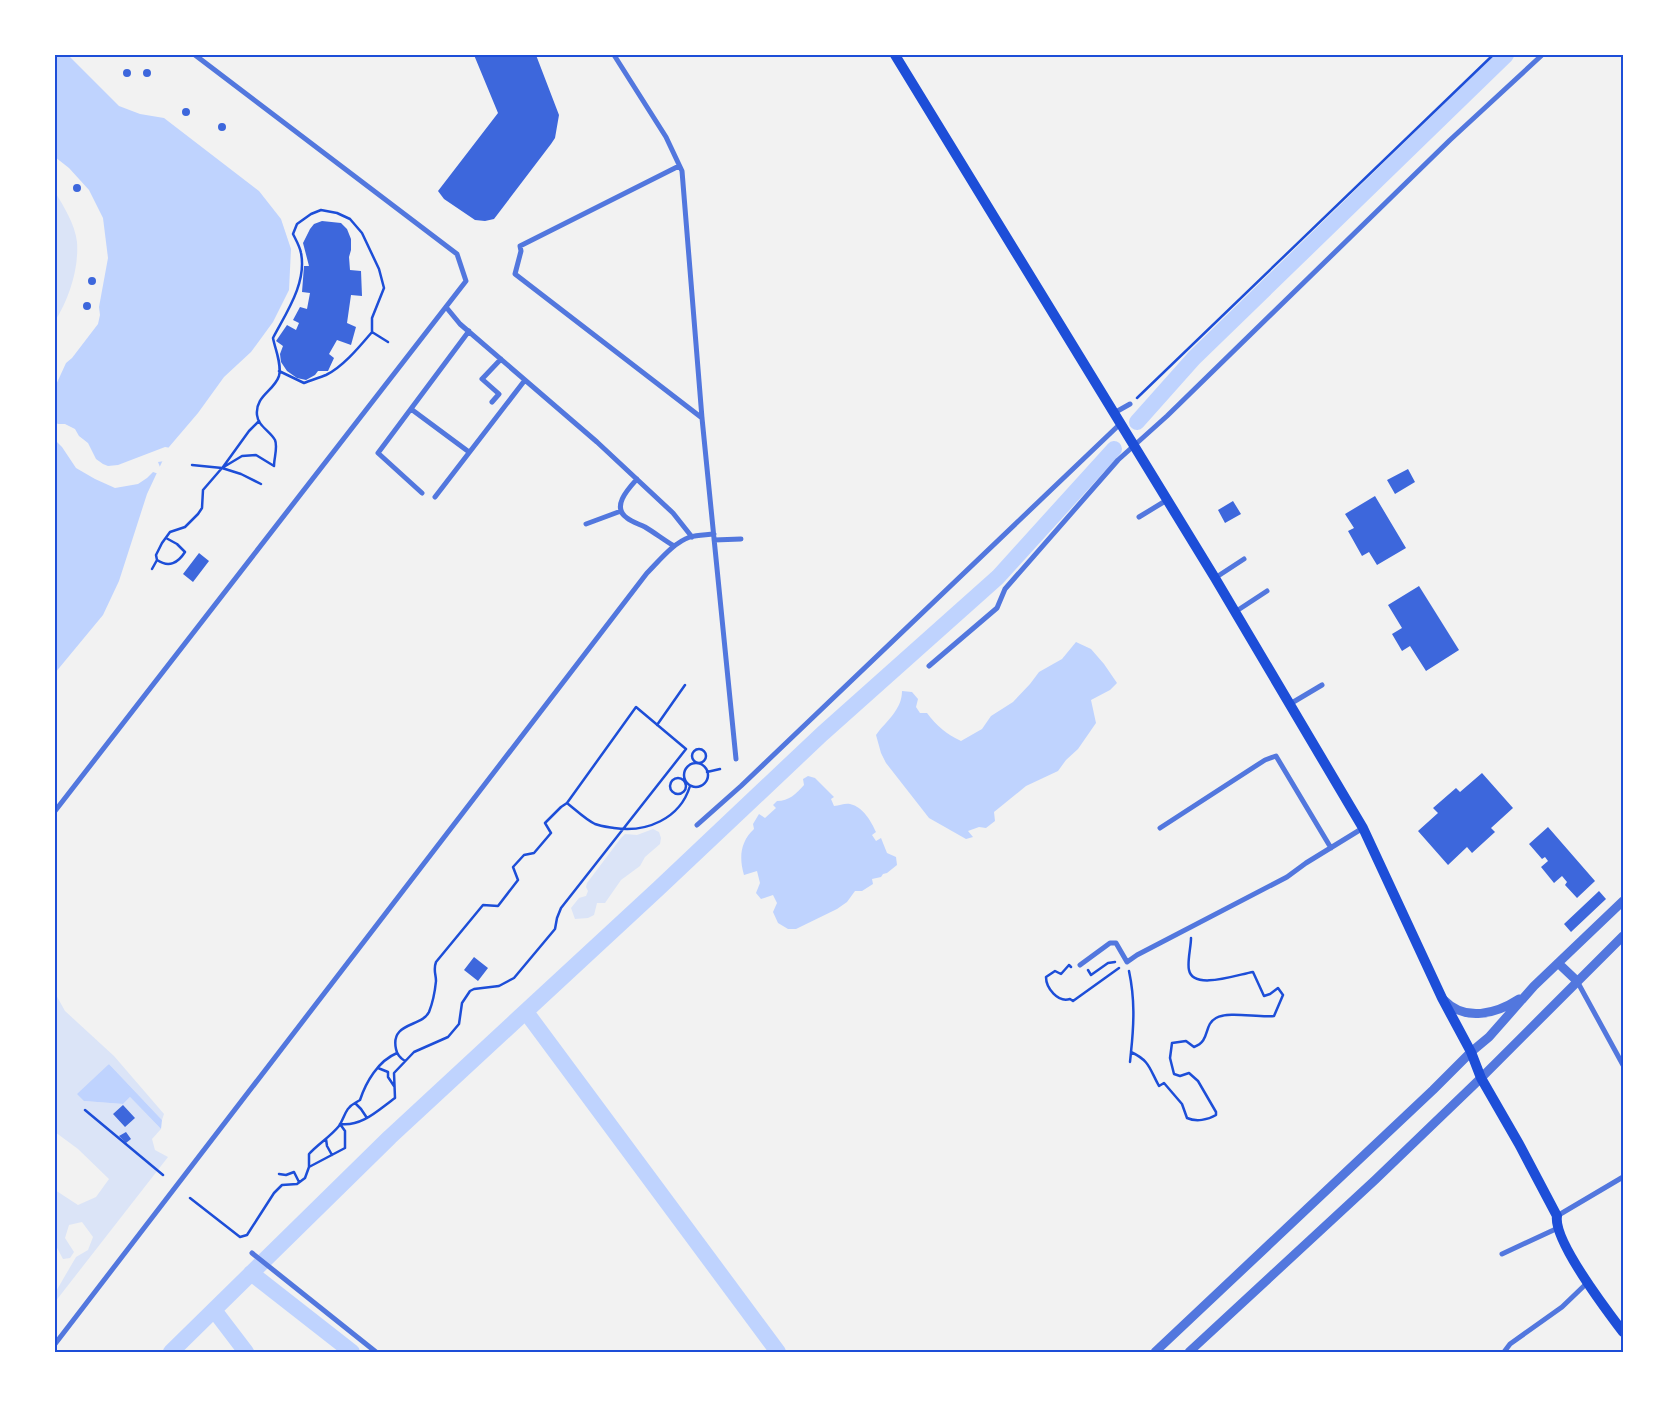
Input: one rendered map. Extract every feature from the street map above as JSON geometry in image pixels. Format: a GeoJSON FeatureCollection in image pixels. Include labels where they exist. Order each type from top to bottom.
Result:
{"type":"FeatureCollection","features":[{"type":"Feature","properties":{"kind":"main road"},"geometry":{"type":"LineString","coordinates":[[895,55],[1215,578],[1363,828],[1481,1078],[1557,1216],[1558,1228],[1587,1282],[1623,1332]]}},
{"type":"Feature","properties":{"kind":"street"},"geometry":{"type":"LineString","coordinates":[[55,811],[466,281],[457,254],[195,55]]}},
{"type":"Feature","properties":{"kind":"street"},"geometry":{"type":"LineString","coordinates":[[614,55],[666,138],[682,171],[702,418],[736,759]]}},
{"type":"Feature","properties":{"kind":"street"},"geometry":{"type":"LineString","coordinates":[[930,666],[997,608],[1005,590],[1118,460],[1404,184],[1432,160],[1450,140],[1542,55]]}},
{"type":"Feature","properties":{"kind":"street"},"geometry":{"type":"LineString","coordinates":[[679,166],[520,246],[521,251],[515,274],[702,418]]}},
{"type":"Feature","properties":{"kind":"street"},"geometry":{"type":"LineString","coordinates":[[446,307],[469,331],[637,479],[673,513],[692,537]]}},
{"type":"Feature","properties":{"kind":"street"},"geometry":{"type":"LineString","coordinates":[[422,492],[378,453],[469,331]]}},
{"type":"Feature","properties":{"kind":"street"},"geometry":{"type":"LineString","coordinates":[[492,402],[499,394],[482,380],[501,359]]}},
{"type":"Feature","properties":{"kind":"street"},"geometry":{"type":"LineString","coordinates":[[435,497],[525,380]]}},
{"type":"Feature","properties":{"kind":"street"},"geometry":{"type":"LineString","coordinates":[[1114,413],[1130,404]]}},
{"type":"Feature","properties":{"kind":"street"},"geometry":{"type":"LineString","coordinates":[[411,409],[469,452]]}},
{"type":"Feature","properties":{"kind":"street"},"geometry":{"type":"LineString","coordinates":[[697,825],[741,786],[1121,423]]}},
{"type":"Feature","properties":{"kind":"street"},"geometry":{"type":"LineString","coordinates":[[637,479],[625,492],[621,502],[621,512],[626,517],[674,546]]}},
{"type":"Feature","properties":{"kind":"street"},"geometry":{"type":"LineString","coordinates":[[1139,517],[1166,500]]}},
{"type":"Feature","properties":{"kind":"street"},"geometry":{"type":"LineString","coordinates":[[586,524],[621,512]]}},
{"type":"Feature","properties":{"kind":"street"},"geometry":{"type":"LineString","coordinates":[[55,1344],[641,580],[674,546],[692,537],[741,539]]}},
{"type":"Feature","properties":{"kind":"street"},"geometry":{"type":"LineString","coordinates":[[1215,578],[1244,559]]}},
{"type":"Feature","properties":{"kind":"street"},"geometry":{"type":"LineString","coordinates":[[1235,612],[1267,591]]}},
{"type":"Feature","properties":{"kind":"street"},"geometry":{"type":"LineString","coordinates":[[1290,704],[1322,685]]}},
{"type":"Feature","properties":{"kind":"street"},"geometry":{"type":"LineString","coordinates":[[1160,828],[1265,760],[1276,756],[1330,848]]}},
{"type":"Feature","properties":{"kind":"street"},"geometry":{"type":"LineString","coordinates":[[1080,965],[1110,943],[1116,943],[1128,962],[1137,954],[1287,877],[1363,828]]}},
{"type":"Feature","properties":{"kind":"street"},"geometry":{"type":"LineString","coordinates":[[1160,1350],[1433,1090],[1470,1052],[1489,1037],[1527,993],[1623,901]]}},
{"type":"Feature","properties":{"kind":"street"},"geometry":{"type":"LineString","coordinates":[[1189,1352],[1368,1187],[1481,1078],[1623,936]]}},
{"type":"Feature","properties":{"kind":"street"},"geometry":{"type":"LineString","coordinates":[[1558,963],[1578,981],[1623,1065]]}},
{"type":"Feature","properties":{"kind":"street"},"geometry":{"type":"LineString","coordinates":[[1442,998],[1462,1012],[1484,1013],[1505,1007],[1527,993]]}},
{"type":"Feature","properties":{"kind":"street"},"geometry":{"type":"LineString","coordinates":[[1557,1216],[1623,1177]]}},
{"type":"Feature","properties":{"kind":"street"},"geometry":{"type":"LineString","coordinates":[[1502,1254],[1558,1228]]}},
{"type":"Feature","properties":{"kind":"street"},"geometry":{"type":"LineString","coordinates":[[252,1253],[376,1352]]}},
{"type":"Feature","properties":{"kind":"street"},"geometry":{"type":"LineString","coordinates":[[1504,1352],[1510,1344],[1562,1307],[1587,1282]]}},
{"type":"Feature","properties":{"kind":"path"},"geometry":{"type":"LineString","coordinates":[[1130,404],[1493,55]]}},
{"type":"Feature","properties":{"kind":"path"},"geometry":{"type":"LineString","coordinates":[[222,468],[242,456],[256,455],[274,466],[275,440],[259,421],[257,406],[279,376],[279,371],[280,366],[273,338],[290,306],[301,271],[301,252],[293,234],[297,224],[311,214],[321,210],[337,213],[350,219],[362,233],[379,269],[384,288],[372,318],[372,332],[350,356],[325,375],[304,383],[279,371]]}},
{"type":"Feature","properties":{"kind":"path"},"geometry":{"type":"LineString","coordinates":[[372,332],[388,342]]}},
{"type":"Feature","properties":{"kind":"path"},"geometry":{"type":"LineString","coordinates":[[152,569],[157,560],[156,554],[170,532],[185,528],[195,518],[202,508],[203,490],[259,421]]}},
{"type":"Feature","properties":{"kind":"path"},"geometry":{"type":"LineString","coordinates":[[192,465],[222,468],[241,474],[260,484]]}},
{"type":"Feature","properties":{"kind":"path"},"geometry":{"type":"LineString","coordinates":[[157,560],[162,564],[172,565],[180,560],[185,552],[177,544],[166,538]]}},
{"type":"Feature","properties":{"kind":"path"},"geometry":{"type":"LineString","coordinates":[[657,725],[685,685]]}},
{"type":"Feature","properties":{"kind":"path"},"geometry":{"type":"LineString","coordinates":[[340,1124],[349,1125],[367,1118],[395,1098],[394,1073],[414,1052],[448,1037],[459,1024],[462,1003],[470,991],[505,984],[524,967],[556,929],[557,918],[561,908],[686,749],[636,707],[567,803],[561,806],[546,823],[550,833],[534,853],[524,855],[513,867],[518,880],[498,906],[483,904],[436,962],[434,969],[436,978],[435,988],[428,1014],[422,1020],[407,1026],[399,1033],[395,1046],[397,1053],[405,1061]]}},
{"type":"Feature","properties":{"kind":"path"},"geometry":{"type":"LineString","coordinates":[[697,762],[685,769],[683,776],[684,781],[686,786],[682,793],[677,794],[670,790],[669,784],[672,779],[677,777],[684,781],[690,786],[702,786],[707,780],[706,768],[697,762],[693,759],[692,755],[695,750],[702,749],[706,752],[706,759],[703,762],[697,762]]}},
{"type":"Feature","properties":{"kind":"path"},"geometry":{"type":"LineString","coordinates":[[707,772],[720,769]]}},
{"type":"Feature","properties":{"kind":"path"},"geometry":{"type":"LineString","coordinates":[[567,803],[595,824],[623,830],[642,829],[676,812],[690,786]]}},
{"type":"Feature","properties":{"kind":"path"},"geometry":{"type":"LineString","coordinates":[[1131,1052],[1147,1062],[1158,1086],[1164,1083],[1168,1087],[1182,1104],[1187,1118],[1193,1120],[1211,1118],[1216,1115],[1216,1112],[1198,1081],[1189,1073],[1180,1076],[1174,1074],[1170,1058],[1172,1043],[1186,1041],[1194,1047],[1201,1044],[1215,1018],[1226,1015],[1274,1016],[1282,995],[1278,988],[1264,996],[1253,972],[1223,980],[1218,978],[1199,980],[1193,978],[1188,966],[1192,927]]}},
{"type":"Feature","properties":{"kind":"path"},"geometry":{"type":"LineString","coordinates":[[1112,961],[1128,962],[1073,1001],[1059,998],[1046,982],[1046,977],[1054,971],[1061,974],[1069,965],[1075,969],[1080,965],[1087,968],[1090,975],[1112,961]]}},
{"type":"Feature","properties":{"kind":"path"},"geometry":{"type":"LineString","coordinates":[[1128,962],[1134,1000],[1134,1025],[1130,1062]]}},
{"type":"Feature","properties":{"kind":"path"},"geometry":{"type":"LineString","coordinates":[[190,1198],[240,1237],[247,1235],[282,1185],[297,1184],[305,1178],[309,1167],[309,1154],[331,1135],[340,1124],[348,1106],[360,1100],[365,1087],[378,1068],[388,1057],[397,1053]]}},
{"type":"Feature","properties":{"kind":"path"},"geometry":{"type":"LineString","coordinates":[[378,1068],[388,1072],[388,1077],[395,1087]]}},
{"type":"Feature","properties":{"kind":"path"},"geometry":{"type":"LineString","coordinates":[[355,1103],[367,1118]]}},
{"type":"Feature","properties":{"kind":"path"},"geometry":{"type":"LineString","coordinates":[[85,1110],[163,1175]]}},
{"type":"Feature","properties":{"kind":"path"},"geometry":{"type":"LineString","coordinates":[[309,1167],[345,1148],[345,1132],[340,1124]]}},
{"type":"Feature","properties":{"kind":"path"},"geometry":{"type":"LineString","coordinates":[[326,1139],[327,1146],[332,1155]]}},
{"type":"Feature","properties":{"kind":"path"},"geometry":{"type":"LineString","coordinates":[[279,1174],[286,1175],[294,1172],[299,1182]]}},
{"type":"Feature","properties":{"kind":"shaded area"},"geometry":{"type":"Polygon","coordinates":[[[55,192],[74,229],[77,252],[72,283],[65,303],[55,321],[55,192]]]}},
{"type":"Feature","properties":{"kind":"shaded area"},"geometry":{"type":"Polygon","coordinates":[[[653,829],[659,832],[660,844],[645,857],[640,866],[621,880],[605,903],[597,903],[594,915],[588,918],[575,919],[571,908],[579,898],[586,896],[588,891],[587,883],[621,838],[625,834],[637,835],[653,829]]]}},
{"type":"Feature","properties":{"kind":"shaded area"},"geometry":{"type":"Polygon","coordinates":[[[55,993],[65,1011],[114,1056],[164,1114],[162,1120],[109,1064],[84,1101],[123,1104],[130,1097],[161,1129],[152,1139],[155,1150],[168,1157],[55,1302],[55,1293],[76,1257],[88,1250],[93,1237],[82,1222],[69,1225],[65,1238],[74,1252],[70,1258],[63,1259],[55,1244],[55,1190],[78,1205],[96,1197],[109,1179],[78,1149],[55,1132],[55,993]]]}},
{"type":"Feature","properties":{"kind":"water"},"geometry":{"type":"Polygon","coordinates":[[[55,55],[68,55],[119,106],[140,114],[164,118],[259,191],[281,219],[291,249],[289,290],[273,322],[251,352],[224,377],[198,413],[169,447],[147,494],[119,581],[103,615],[55,673],[55,387],[66,363],[98,324],[99,307],[108,258],[103,218],[89,190],[69,168],[55,157],[55,55]]]}},
{"type":"Feature","properties":{"kind":"water"},"geometry":{"type":"Polygon","coordinates":[[[1076,642],[1091,649],[1117,683],[1110,690],[1091,700],[1096,723],[1078,749],[1058,771],[1026,786],[994,812],[995,821],[986,828],[979,827],[968,831],[973,837],[966,839],[929,818],[886,763],[876,735],[896,710],[902,691],[912,692],[918,699],[916,707],[920,713],[927,713],[942,729],[961,741],[982,729],[991,716],[1013,702],[1039,672],[1062,659],[1076,642]]]}},
{"type":"Feature","properties":{"kind":"water"},"geometry":{"type":"Polygon","coordinates":[[[808,776],[815,778],[834,797],[831,799],[834,806],[850,804],[863,811],[876,832],[872,835],[876,841],[881,838],[887,853],[896,857],[897,865],[881,877],[872,879],[873,884],[862,891],[855,891],[847,902],[837,909],[796,929],[788,929],[778,923],[773,912],[777,903],[773,895],[761,899],[756,893],[760,883],[757,871],[744,875],[741,856],[743,845],[754,829],[753,824],[759,814],[765,818],[776,808],[773,805],[777,801],[792,796],[804,785],[803,779],[808,776]]]}},
{"type":"Feature","properties":{"kind":"water"},"geometry":{"type":"Polygon","coordinates":[[[109,1064],[162,1120],[161,1129],[130,1097],[123,1104],[84,1101],[77,1094],[109,1064]]]}},
{"type":"Feature","properties":{"kind":"pier"},"geometry":{"type":"Polygon","coordinates":[[[55,422],[75,429],[79,436],[88,443],[96,459],[108,466],[118,465],[165,447],[171,448],[165,461],[158,462],[160,467],[162,467],[159,474],[153,472],[138,484],[115,488],[76,468],[55,440],[55,422]]]}},
{"type":"Feature","properties":{"kind":"building"},"geometry":{"type":"Polygon","coordinates":[[[474,55],[536,55],[559,115],[555,138],[551,144],[494,219],[485,221],[475,220],[444,199],[438,191],[498,113],[474,55]]]}},
{"type":"Feature","properties":{"kind":"building"},"geometry":{"type":"Polygon","coordinates":[[[127,69],[131,73],[127,77],[123,73],[127,69]]]}},
{"type":"Feature","properties":{"kind":"building"},"geometry":{"type":"Polygon","coordinates":[[[147,69],[151,73],[147,77],[143,73],[147,69]]]}},
{"type":"Feature","properties":{"kind":"building"},"geometry":{"type":"Polygon","coordinates":[[[186,108],[190,112],[186,116],[182,112],[186,108]]]}},
{"type":"Feature","properties":{"kind":"building"},"geometry":{"type":"Polygon","coordinates":[[[222,123],[226,127],[222,131],[218,127],[222,123]]]}},
{"type":"Feature","properties":{"kind":"building"},"geometry":{"type":"Polygon","coordinates":[[[77,184],[81,188],[77,192],[73,188],[77,184]]]}},
{"type":"Feature","properties":{"kind":"building"},"geometry":{"type":"Polygon","coordinates":[[[322,221],[341,223],[347,229],[351,239],[350,270],[361,271],[362,296],[351,295],[347,323],[356,327],[351,345],[337,340],[329,354],[334,358],[328,371],[318,371],[306,380],[297,378],[287,371],[281,362],[280,354],[283,346],[276,341],[287,325],[296,330],[299,323],[293,320],[300,307],[307,309],[310,293],[302,292],[304,266],[309,266],[303,243],[314,224],[322,221]]]}},
{"type":"Feature","properties":{"kind":"building"},"geometry":{"type":"Polygon","coordinates":[[[92,277],[96,281],[92,285],[88,281],[92,277]]]}},
{"type":"Feature","properties":{"kind":"building"},"geometry":{"type":"Polygon","coordinates":[[[87,302],[91,306],[87,310],[83,306],[87,302]]]}},
{"type":"Feature","properties":{"kind":"building"},"geometry":{"type":"Polygon","coordinates":[[[1408,469],[1415,482],[1395,494],[1387,480],[1408,469]]]}},
{"type":"Feature","properties":{"kind":"building"},"geometry":{"type":"Polygon","coordinates":[[[1375,496],[1406,548],[1377,565],[1369,552],[1362,556],[1348,531],[1354,528],[1345,514],[1375,496]]]}},
{"type":"Feature","properties":{"kind":"building"},"geometry":{"type":"Polygon","coordinates":[[[1233,501],[1241,514],[1225,523],[1218,510],[1233,501]]]}},
{"type":"Feature","properties":{"kind":"building"},"geometry":{"type":"Polygon","coordinates":[[[199,553],[209,561],[193,582],[183,574],[199,553]]]}},
{"type":"Feature","properties":{"kind":"building"},"geometry":{"type":"Polygon","coordinates":[[[1419,586],[1459,650],[1426,671],[1410,646],[1402,651],[1392,634],[1402,628],[1388,605],[1419,586]]]}},
{"type":"Feature","properties":{"kind":"building"},"geometry":{"type":"Polygon","coordinates":[[[1482,773],[1513,808],[1491,828],[1495,832],[1472,853],[1467,847],[1448,865],[1418,831],[1438,813],[1433,808],[1456,788],[1460,792],[1482,773]]]}},
{"type":"Feature","properties":{"kind":"building"},"geometry":{"type":"Polygon","coordinates":[[[1548,827],[1595,881],[1577,898],[1565,885],[1567,882],[1562,876],[1554,883],[1541,867],[1548,861],[1545,857],[1542,859],[1529,844],[1548,827]]]}},
{"type":"Feature","properties":{"kind":"building"},"geometry":{"type":"Polygon","coordinates":[[[1599,891],[1606,899],[1571,932],[1564,924],[1599,891]]]}},
{"type":"Feature","properties":{"kind":"building"},"geometry":{"type":"Polygon","coordinates":[[[474,957],[488,968],[478,981],[464,970],[474,957]]]}},
{"type":"Feature","properties":{"kind":"building"},"geometry":{"type":"Polygon","coordinates":[[[123,1105],[135,1118],[125,1127],[113,1114],[123,1105]]]}},
{"type":"Feature","properties":{"kind":"building"},"geometry":{"type":"Polygon","coordinates":[[[126,1132],[131,1139],[126,1143],[119,1136],[126,1132]]]}},
{"type":"Feature","properties":{"kind":"waterway"},"geometry":{"type":"LineString","coordinates":[[1137,422],[1194,358],[1506,55]]}},
{"type":"Feature","properties":{"kind":"waterway"},"geometry":{"type":"LineString","coordinates":[[171,1352],[390,1137],[822,734],[998,577],[1114,449]]}},
{"type":"Feature","properties":{"kind":"waterway"},"geometry":{"type":"LineString","coordinates":[[526,1012],[778,1352]]}},
{"type":"Feature","properties":{"kind":"waterway"},"geometry":{"type":"LineString","coordinates":[[251,1273],[352,1352]]}},
{"type":"Feature","properties":{"kind":"waterway"},"geometry":{"type":"LineString","coordinates":[[214,1310],[246,1352]]}}]}
